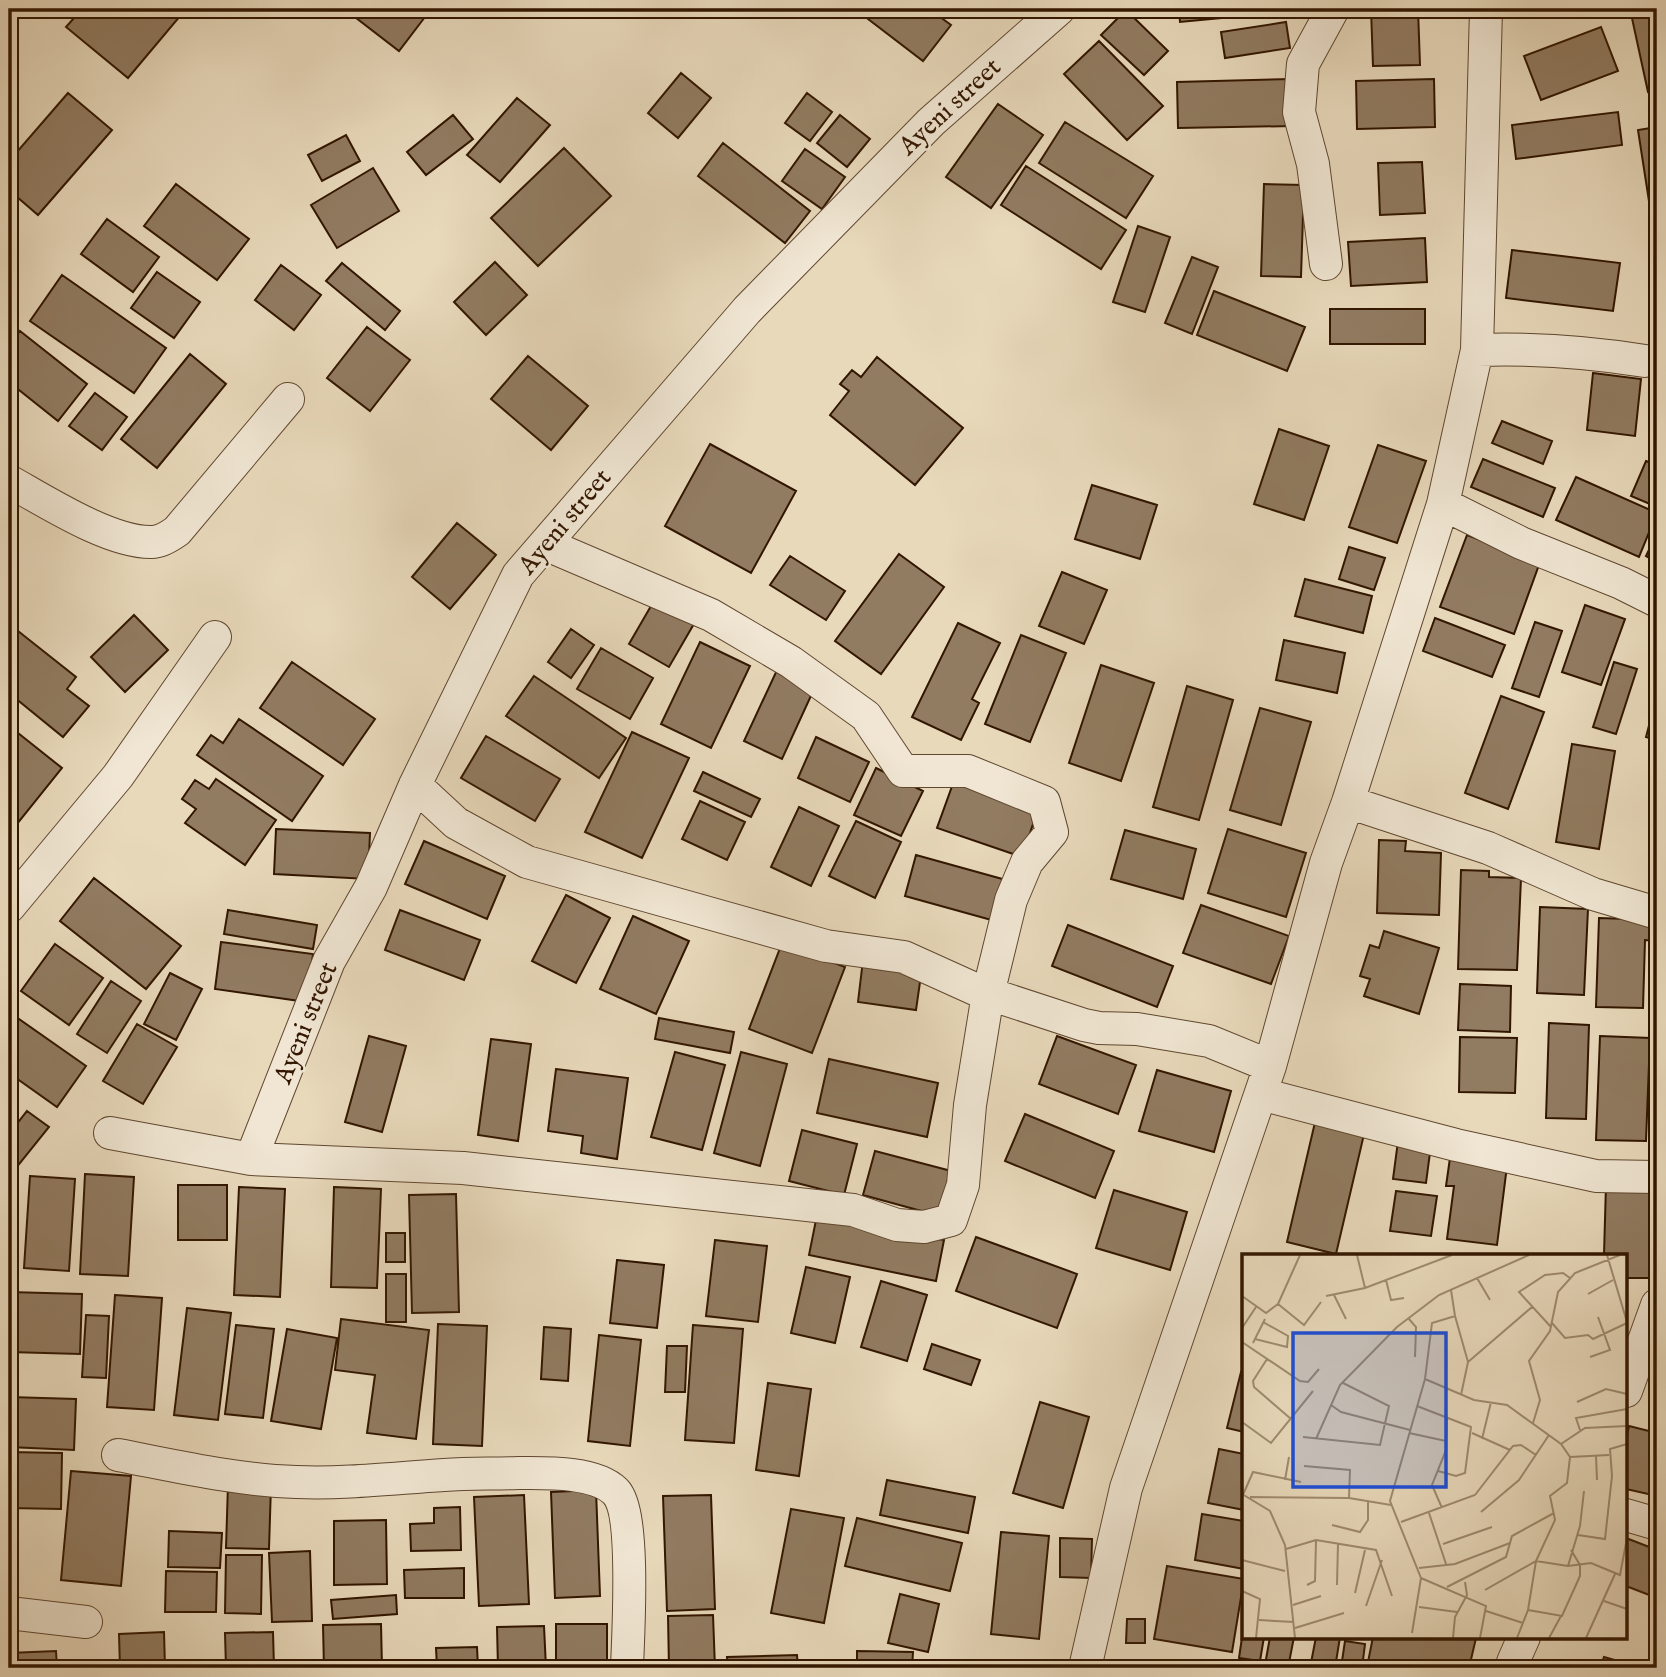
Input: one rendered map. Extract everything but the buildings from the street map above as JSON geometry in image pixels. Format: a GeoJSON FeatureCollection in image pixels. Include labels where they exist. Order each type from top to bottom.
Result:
{"type":"FeatureCollection","features":[{"type":"Feature","properties":{"kind":"street","name":"Ayeni street"},"geometry":{"type":"LineString","coordinates":[[251,1159],[329,961],[371,887],[415,785],[518,575],[747,310],[931,122],[1059,9]]}},
{"type":"Feature","properties":{"kind":"street"},"geometry":{"type":"LineString","coordinates":[[1326,264],[1313,164],[1299,112],[1303,64],[1333,9]]}},
{"type":"Feature","properties":{"kind":"street"},"geometry":{"type":"LineString","coordinates":[[1085,1668],[1126,1488],[1265,1080],[1326,863],[1443,504],[1478,350],[1486,9]]}},
{"type":"Feature","properties":{"kind":"street"},"geometry":{"type":"LineString","coordinates":[[1478,350],[1516,349],[1596,354],[1645,361]]}},
{"type":"Feature","properties":{"kind":"street"},"geometry":{"type":"LineString","coordinates":[[9,481],[81,522],[128,538],[153,542],[165,539],[177,531],[288,399]]}},
{"type":"Feature","properties":{"kind":"street"},"geometry":{"type":"LineString","coordinates":[[1443,504],[1521,542],[1621,583],[1657,601]]}},
{"type":"Feature","properties":{"kind":"street"},"geometry":{"type":"LineString","coordinates":[[110,1133],[251,1159],[463,1168],[568,1178],[853,1210],[897,1225],[924,1227],[951,1220],[964,1185],[970,1105],[988,994],[1011,900],[1027,862],[1052,832],[1044,802],[968,771],[903,771],[866,716],[791,662],[711,615],[545,544]]}},
{"type":"Feature","properties":{"kind":"street"},"geometry":{"type":"LineString","coordinates":[[9,907],[118,776],[215,637]]}},
{"type":"Feature","properties":{"kind":"street"},"geometry":{"type":"LineString","coordinates":[[415,785],[456,823],[527,862],[826,946],[904,957],[988,994],[1084,1025],[1137,1029],[1209,1041],[1265,1080],[1456,1145],[1596,1176],[1657,1177]]}},
{"type":"Feature","properties":{"kind":"street"},"geometry":{"type":"LineString","coordinates":[[1348,802],[1488,848],[1593,894],[1657,913]]}},
{"type":"Feature","properties":{"kind":"street"},"geometry":{"type":"LineString","coordinates":[[1628,1385],[1657,1305]]}},
{"type":"Feature","properties":{"kind":"street"},"geometry":{"type":"LineString","coordinates":[[118,1455],[212,1472],[294,1482],[359,1482],[445,1475],[550,1473],[598,1480],[617,1492],[624,1512],[629,1548],[627,1668]]}},
{"type":"Feature","properties":{"kind":"street"},"geometry":{"type":"LineString","coordinates":[[1628,1516],[1657,1524]]}},
{"type":"Feature","properties":{"kind":"street"},"geometry":{"type":"LineString","coordinates":[[9,1613],[86,1622]]}},
{"type":"Feature","properties":{"kind":"street"},"geometry":{"type":"LineString","coordinates":[[1514,1668],[1513,1662],[1524,1638]]}}]}
